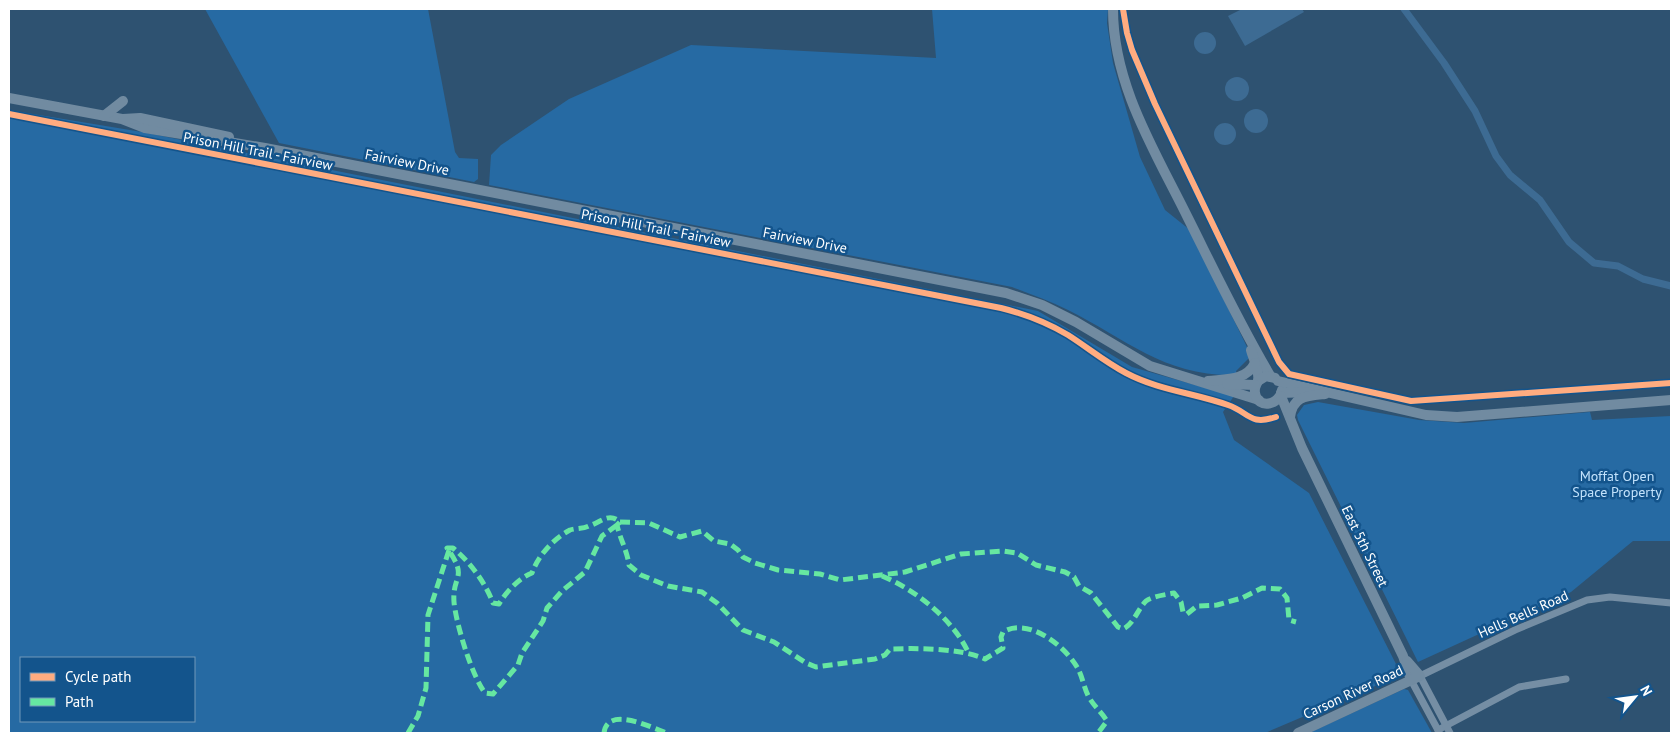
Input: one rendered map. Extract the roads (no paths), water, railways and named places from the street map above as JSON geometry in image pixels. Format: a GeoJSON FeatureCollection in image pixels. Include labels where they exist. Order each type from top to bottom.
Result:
{"type":"FeatureCollection","features":[{"type":"Feature","properties":{"kind":"main road"},"geometry":{"type":"LineString","coordinates":[[1113,9],[1116,50],[1124,82],[1136,112],[1247,336],[1275,379],[1281,395]]}},
{"type":"Feature","properties":{"kind":"main road","name":"Fairview Drive"},"geometry":{"type":"LineString","coordinates":[[9,98],[122,119],[141,118],[236,138],[265,148],[1006,293],[1042,305],[1076,322],[1150,366],[1258,400]]}},
{"type":"Feature","properties":{"kind":"main road"},"geometry":{"type":"LineString","coordinates":[[104,116],[123,101]]}},
{"type":"Feature","properties":{"kind":"main road"},"geometry":{"type":"LineString","coordinates":[[1247,336],[1255,363],[1255,393],[1258,400],[1270,404],[1281,395],[1330,392]]}},
{"type":"Feature","properties":{"kind":"main road"},"geometry":{"type":"LineString","coordinates":[[1202,382],[1241,377],[1249,373],[1255,363]]}},
{"type":"Feature","properties":{"kind":"main road"},"geometry":{"type":"LineString","coordinates":[[1256,383],[1264,377],[1426,415],[1457,417],[1671,400]]}},
{"type":"Feature","properties":{"kind":"main road","name":"Fairview Drive"},"geometry":{"type":"LineString","coordinates":[[1202,382],[1256,383]]}},
{"type":"Feature","properties":{"kind":"main road"},"geometry":{"type":"LineString","coordinates":[[1290,418],[1292,406],[1297,401],[1330,392]]}},
{"type":"Feature","properties":{"kind":"main road","name":"East 5th Street"},"geometry":{"type":"LineString","coordinates":[[1281,395],[1302,448],[1415,678]]}},
{"type":"Feature","properties":{"kind":"main road","name":"East 5th Street"},"geometry":{"type":"LineString","coordinates":[[1270,404],[1281,414],[1302,448]]}},
{"type":"Feature","properties":{"kind":"main road","name":"Carson River Road"},"geometry":{"type":"LineString","coordinates":[[1298,733],[1415,678]]}},
{"type":"Feature","properties":{"kind":"street","name":"Hells Bells Road"},"geometry":{"type":"LineString","coordinates":[[1415,678],[1514,630],[1588,600],[1610,597],[1671,603]]}},
{"type":"Feature","properties":{"kind":"street","name":"East 5th Street"},"geometry":{"type":"LineString","coordinates":[[1415,678],[1450,733]]}},
{"type":"Feature","properties":{"kind":"street","name":"East 5th Street"},"geometry":{"type":"LineString","coordinates":[[1415,678],[1439,732]]}},
{"type":"Feature","properties":{"kind":"street"},"geometry":{"type":"LineString","coordinates":[[1439,732],[1446,726],[1519,687],[1566,679]]}},
{"type":"Feature","properties":{"kind":"waterway"},"geometry":{"type":"LineString","coordinates":[[1404,9],[1444,63],[1475,111],[1496,156],[1510,175],[1540,200],[1569,242],[1594,263],[1618,266],[1643,279],[1671,286]]}},
{"type":"Feature","properties":{"kind":"park label","name":"Moffat Open Space Property"},"geometry":{"type":"Point","coordinates":[1617,484]}}]}
